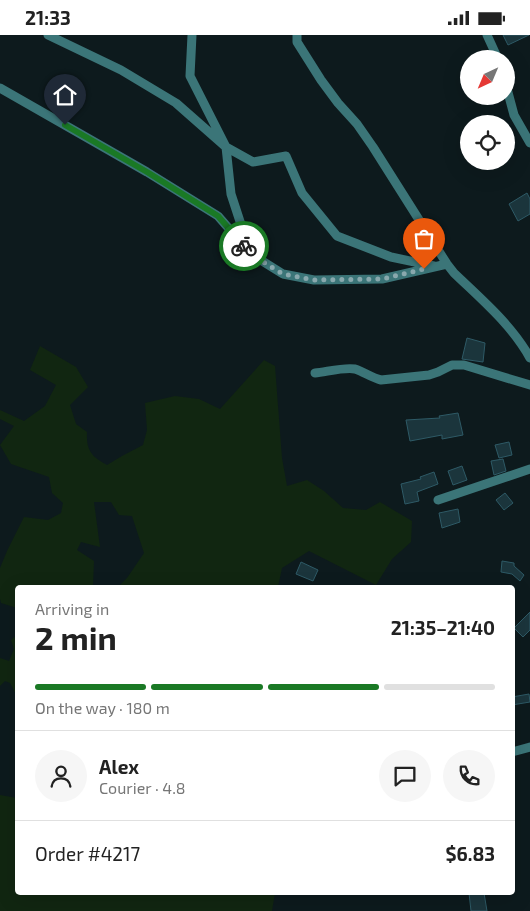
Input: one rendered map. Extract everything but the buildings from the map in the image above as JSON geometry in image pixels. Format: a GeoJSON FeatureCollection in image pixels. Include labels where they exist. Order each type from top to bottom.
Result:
{"type":"FeatureCollection","features":[{"type":"Feature","properties":{"kind":"street"},"geometry":{"type":"LineString","coordinates":[[48,35],[121,71],[176,103],[226,147],[253,161],[286,156],[302,193],[337,235],[391,257],[436,267]]}},
{"type":"Feature","properties":{"kind":"street"},"geometry":{"type":"LineString","coordinates":[[192,35],[190,76],[226,147],[232,194],[250,254]]}},
{"type":"Feature","properties":{"kind":"street"},"geometry":{"type":"LineString","coordinates":[[288,35],[297,39],[321,80],[374,147],[447,264],[507,325],[530,357]]}},
{"type":"Feature","properties":{"kind":"street"},"geometry":{"type":"LineString","coordinates":[[487,35],[494,50]]}},
{"type":"Feature","properties":{"kind":"street"},"geometry":{"type":"LineString","coordinates":[[0,88],[147,172],[218,216],[250,254],[283,274],[314,280],[382,279],[447,264]]}},
{"type":"Feature","properties":{"kind":"street"},"geometry":{"type":"LineString","coordinates":[[511,105],[514,115],[530,143]]}},
{"type":"Feature","properties":{"kind":"street"},"geometry":{"type":"LineString","coordinates":[[315,373],[348,368],[381,380],[430,375],[452,365],[464,365],[530,385]]}},
{"type":"Feature","properties":{"kind":"street"},"geometry":{"type":"LineString","coordinates":[[438,500],[530,469]]}},
{"type":"Feature","properties":{"kind":"street"},"geometry":{"type":"LineString","coordinates":[[515,751],[530,747]]}},
{"type":"Feature","properties":{"kind":"green space"},"geometry":{"type":"Polygon","coordinates":[[[40,346],[76,367],[88,387],[70,405],[76,424],[87,432],[91,453],[107,465],[143,445],[147,430],[145,403],[175,396],[199,399],[220,409],[264,360],[275,366],[282,458],[287,486],[307,480],[324,491],[343,508],[366,510],[380,502],[412,521],[411,542],[392,559],[376,585],[309,551],[282,568],[278,585],[120,585],[144,553],[132,516],[119,515],[111,502],[94,502],[100,547],[81,542],[77,550],[94,561],[93,585],[15,585],[15,607],[1,603],[0,568],[24,517],[48,520],[61,513],[63,503],[52,493],[49,477],[11,464],[0,445],[14,426],[0,419],[0,410],[24,421],[45,406],[56,385],[30,370],[40,346]]]}},
{"type":"Feature","properties":{"kind":"green space"},"geometry":{"type":"Polygon","coordinates":[[[15,637],[15,692],[10,683],[5,681],[0,686],[0,658],[9,661],[14,649],[11,640],[15,637]]]}},
{"type":"Feature","properties":{"kind":"green space"},"geometry":{"type":"Polygon","coordinates":[[[0,795],[15,798],[15,895],[275,895],[272,911],[0,911],[0,795]]]}},
{"type":"Feature","properties":{"kind":"way so far"},"geometry":{"type":"LineString","coordinates":[[244,246],[250,254],[283,274],[314,280],[382,279],[424,269]]}},
{"type":"Feature","properties":{"kind":"route"},"geometry":{"type":"LineString","coordinates":[[65,125],[147,172],[218,216],[244,246]]}}]}
